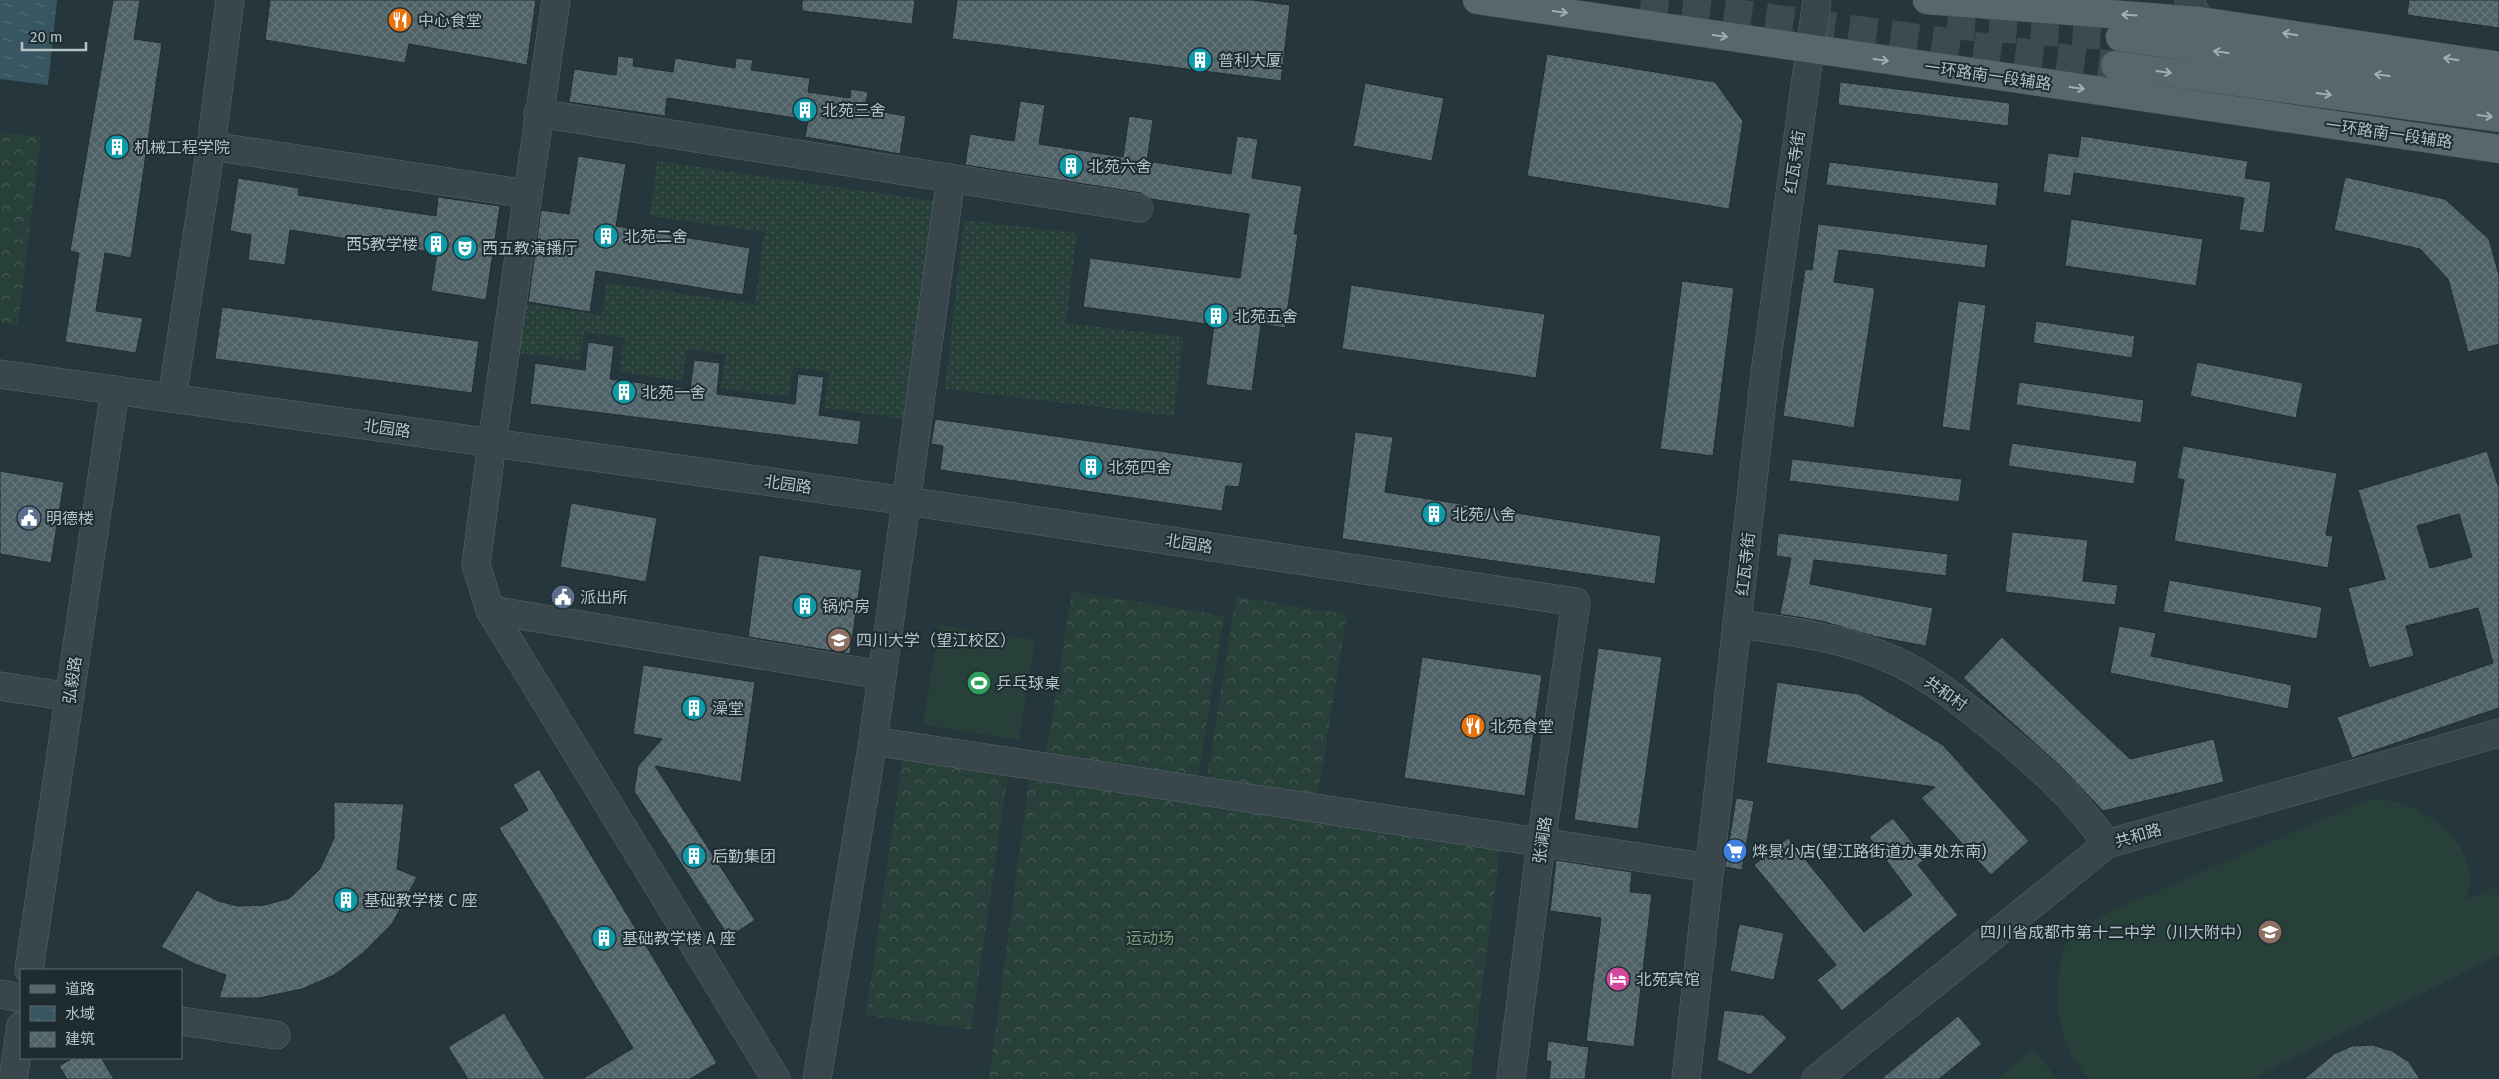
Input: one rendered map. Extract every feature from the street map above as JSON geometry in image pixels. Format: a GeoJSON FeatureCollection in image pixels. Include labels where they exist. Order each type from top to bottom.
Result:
{"type":"FeatureCollection","features":[{"type":"Feature","properties":{"kind":"main road","name":"一环路南一段辅路"},"geometry":{"type":"LineString","coordinates":[[1477,0],[1809,50],[2499,149]]}},
{"type":"Feature","properties":{"kind":"main road"},"geometry":{"type":"LineString","coordinates":[[1927,0],[2194,10],[2499,66]]}},
{"type":"Feature","properties":{"kind":"main road"},"geometry":{"type":"LineString","coordinates":[[2120,37],[2499,92]]}},
{"type":"Feature","properties":{"kind":"main road"},"geometry":{"type":"LineString","coordinates":[[2115,65],[2499,118]]}},
{"type":"Feature","properties":{"kind":"street"},"geometry":{"type":"LineString","coordinates":[[172,398],[211,146],[230,0]]}},
{"type":"Feature","properties":{"kind":"street"},"geometry":{"type":"LineString","coordinates":[[556,0],[538,113],[476,565],[490,610],[776,1079]]}},
{"type":"Feature","properties":{"kind":"street","name":"红瓦寺街"},"geometry":{"type":"LineString","coordinates":[[1686,1079],[1739,624],[1765,373],[1817,0]]}},
{"type":"Feature","properties":{"kind":"street"},"geometry":{"type":"LineString","coordinates":[[538,113],[1139,208]]}},
{"type":"Feature","properties":{"kind":"street"},"geometry":{"type":"LineString","coordinates":[[211,146],[527,194]]}},
{"type":"Feature","properties":{"kind":"street"},"geometry":{"type":"LineString","coordinates":[[817,1079],[873,740],[951,178]]}},
{"type":"Feature","properties":{"kind":"street","name":"北园路"},"geometry":{"type":"LineString","coordinates":[[0,374],[907,501],[1576,602]]}},
{"type":"Feature","properties":{"kind":"street","name":"弘毅路"},"geometry":{"type":"LineString","coordinates":[[30,969],[115,390]]}},
{"type":"Feature","properties":{"kind":"street","name":"张澜路"},"geometry":{"type":"LineString","coordinates":[[1511,1079],[1541,843],[1576,602]]}},
{"type":"Feature","properties":{"kind":"street"},"geometry":{"type":"LineString","coordinates":[[490,610],[882,675]]}},
{"type":"Feature","properties":{"kind":"street","name":"共和村"},"geometry":{"type":"LineString","coordinates":[[1739,624],[1786,630],[1843,642],[1893,660],[1939,685],[2001,734],[2065,792],[2089,817],[2107,844]]}},
{"type":"Feature","properties":{"kind":"street"},"geometry":{"type":"LineString","coordinates":[[0,686],[70,697]]}},
{"type":"Feature","properties":{"kind":"street","name":"共和路"},"geometry":{"type":"LineString","coordinates":[[1816,1079],[2107,844],[2499,733]]}},
{"type":"Feature","properties":{"kind":"street"},"geometry":{"type":"LineString","coordinates":[[873,740],[1710,868]]}},
{"type":"Feature","properties":{"kind":"street"},"geometry":{"type":"LineString","coordinates":[[0,994],[20,998]]}},
{"type":"Feature","properties":{"kind":"street"},"geometry":{"type":"LineString","coordinates":[[182,1021],[276,1035]]}},
{"type":"Feature","properties":{"kind":"street"},"geometry":{"type":"LineString","coordinates":[[13,1079],[20,1033]]}},
{"type":"Feature","properties":{"kind":"green space"},"geometry":{"type":"Polygon","coordinates":[[[0,132],[41,137],[18,325],[0,322],[0,132]]]}},
{"type":"Feature","properties":{"kind":"green space"},"geometry":{"type":"Polygon","coordinates":[[[657,161],[934,201],[904,419],[825,408],[829,372],[793,367],[789,397],[721,388],[725,354],[687,349],[682,381],[620,372],[624,338],[584,332],[580,361],[519,353],[525,304],[602,315],[606,283],[755,304],[764,232],[650,216],[657,161]]]}},
{"type":"Feature","properties":{"kind":"green space"},"geometry":{"type":"Polygon","coordinates":[[[964,220],[1077,233],[1066,323],[1183,337],[1174,416],[945,389],[964,220]]]}},
{"type":"Feature","properties":{"kind":"green space"},"geometry":{"type":"Polygon","coordinates":[[[1072,591],[1224,616],[1198,777],[1046,753],[1072,591]]]}},
{"type":"Feature","properties":{"kind":"green space"},"geometry":{"type":"Polygon","coordinates":[[[1236,597],[1347,614],[1318,795],[1207,777],[1236,597]]]}},
{"type":"Feature","properties":{"kind":"green space","name":"乒乓球桌"},"geometry":{"type":"Polygon","coordinates":[[[939,625],[1035,640],[1019,740],[923,725],[939,625]]]}},
{"type":"Feature","properties":{"kind":"green space"},"geometry":{"type":"Polygon","coordinates":[[[905,740],[1011,755],[971,1030],[866,1015],[905,740]]]}},
{"type":"Feature","properties":{"kind":"green space","name":"运动场"},"geometry":{"type":"Polygon","coordinates":[[[1029,779],[1501,844],[1470,1079],[989,1079],[1029,779]]]}},
{"type":"Feature","properties":{"kind":"green space","name":"四川省成都市第十二中学（川大附中）"},"geometry":{"type":"Polygon","coordinates":[[[2370,799],[2386,800],[2416,809],[2444,827],[2455,839],[2470,871],[2468,899],[2494,887],[2499,896],[2499,955],[2252,1079],[2090,1079],[2072,1055],[2066,1042],[2059,1012],[2058,982],[2062,954],[2072,937],[2084,927],[2111,911],[2370,799]]]}},
{"type":"Feature","properties":{"kind":"green space"},"geometry":{"type":"Polygon","coordinates":[[[2033,1049],[2058,1079],[1997,1079],[2033,1049]]]}},
{"type":"Feature","properties":{"kind":"water"},"geometry":{"type":"Polygon","coordinates":[[[0,0],[57,0],[48,85],[0,79],[0,0]]]}},
{"type":"Feature","properties":{"kind":"building","name":"机械工程学院"},"geometry":{"type":"Polygon","coordinates":[[[113,0],[140,0],[134,39],[162,43],[131,258],[105,253],[96,311],[143,318],[136,353],[65,342],[79,253],[70,251],[113,0]]]}},
{"type":"Feature","properties":{"kind":"building","name":"中心食堂"},"geometry":{"type":"Polygon","coordinates":[[[270,0],[536,0],[527,65],[409,44],[405,63],[265,40],[270,0]]]}},
{"type":"Feature","properties":{"kind":"building"},"geometry":{"type":"Polygon","coordinates":[[[802,0],[915,0],[912,24],[802,11],[802,0]]]}},
{"type":"Feature","properties":{"kind":"building","name":"普利大厦"},"geometry":{"type":"Polygon","coordinates":[[[957,0],[1252,0],[1290,5],[1281,81],[952,39],[957,0]]]}},
{"type":"Feature","properties":{"kind":"building"},"geometry":{"type":"Polygon","coordinates":[[[2409,0],[2499,0],[2499,28],[2407,15],[2409,0]]]}},
{"type":"Feature","properties":{"kind":"building"},"geometry":{"type":"Polygon","coordinates":[[[1547,54],[1715,82],[1743,121],[1729,209],[1527,176],[1547,54]]]}},
{"type":"Feature","properties":{"kind":"building","name":"北苑三舍"},"geometry":{"type":"Polygon","coordinates":[[[618,56],[634,58],[633,66],[673,72],[675,58],[735,68],[736,58],[753,60],[751,70],[810,78],[808,92],[850,98],[851,89],[868,92],[865,109],[906,116],[900,154],[805,137],[808,120],[667,98],[665,116],[569,102],[574,69],[616,75],[618,56]]]}},
{"type":"Feature","properties":{"kind":"building"},"geometry":{"type":"Polygon","coordinates":[[[1840,82],[2010,103],[2008,126],[1838,105],[1840,82]]]}},
{"type":"Feature","properties":{"kind":"building"},"geometry":{"type":"Polygon","coordinates":[[[1365,83],[1444,98],[1432,161],[1353,146],[1365,83]]]}},
{"type":"Feature","properties":{"kind":"building"},"geometry":{"type":"Polygon","coordinates":[[[1020,101],[1045,105],[1039,144],[1123,157],[1129,116],[1153,120],[1147,161],[1231,174],[1237,136],[1258,139],[1252,178],[1302,186],[1294,234],[1298,234],[1285,328],[1261,324],[1252,391],[1206,385],[1214,325],[1083,307],[1090,258],[1240,278],[1249,214],[1151,199],[1141,193],[965,165],[970,134],[1014,141],[1020,101]]]}},
{"type":"Feature","properties":{"kind":"building"},"geometry":{"type":"Polygon","coordinates":[[[2081,136],[2248,161],[2245,178],[2271,182],[2264,233],[2239,230],[2244,198],[2074,173],[2071,196],[2043,192],[2048,153],[2078,157],[2081,136]]]}},
{"type":"Feature","properties":{"kind":"building","name":"北苑二舍"},"geometry":{"type":"Polygon","coordinates":[[[578,156],[626,164],[616,226],[750,248],[743,295],[596,271],[590,312],[528,302],[541,210],[569,214],[578,156]]]}},
{"type":"Feature","properties":{"kind":"building"},"geometry":{"type":"Polygon","coordinates":[[[1829,162],[1999,183],[1996,206],[1826,185],[1829,162]]]}},
{"type":"Feature","properties":{"kind":"building"},"geometry":{"type":"Polygon","coordinates":[[[2345,177],[2445,199],[2489,239],[2499,275],[2499,344],[2468,352],[2448,279],[2420,249],[2334,230],[2345,177]]]}},
{"type":"Feature","properties":{"kind":"building","name":"西5教学楼"},"geometry":{"type":"Polygon","coordinates":[[[238,178],[299,188],[298,195],[436,216],[438,197],[500,206],[486,300],[431,291],[437,253],[290,230],[285,265],[248,260],[251,235],[230,231],[238,178]]]}},
{"type":"Feature","properties":{"kind":"building"},"geometry":{"type":"Polygon","coordinates":[[[2071,219],[2203,239],[2196,286],[2065,266],[2071,219]]]}},
{"type":"Feature","properties":{"kind":"building"},"geometry":{"type":"Polygon","coordinates":[[[1818,224],[1988,245],[1985,268],[1839,250],[1834,282],[1875,288],[1854,428],[1783,416],[1805,269],[1812,270],[1818,224]]]}},
{"type":"Feature","properties":{"kind":"building"},"geometry":{"type":"Polygon","coordinates":[[[1682,281],[1734,288],[1713,456],[1660,449],[1682,281]]]}},
{"type":"Feature","properties":{"kind":"building"},"geometry":{"type":"Polygon","coordinates":[[[1351,285],[1545,314],[1536,378],[1342,349],[1351,285]]]}},
{"type":"Feature","properties":{"kind":"building"},"geometry":{"type":"Polygon","coordinates":[[[1958,301],[1986,305],[1970,431],[1942,427],[1958,301]]]}},
{"type":"Feature","properties":{"kind":"building"},"geometry":{"type":"Polygon","coordinates":[[[222,307],[479,341],[472,393],[215,359],[222,307]]]}},
{"type":"Feature","properties":{"kind":"building"},"geometry":{"type":"Polygon","coordinates":[[[2036,321],[2135,336],[2132,358],[2033,343],[2036,321]]]}},
{"type":"Feature","properties":{"kind":"building","name":"北苑一舍"},"geometry":{"type":"Polygon","coordinates":[[[588,342],[614,346],[610,379],[690,389],[694,360],[720,363],[717,394],[795,404],[798,374],[824,377],[819,415],[861,421],[858,445],[530,404],[535,363],[585,370],[588,342]]]}},
{"type":"Feature","properties":{"kind":"building"},"geometry":{"type":"Polygon","coordinates":[[[2197,362],[2303,383],[2296,418],[2190,396],[2197,362]]]}},
{"type":"Feature","properties":{"kind":"building"},"geometry":{"type":"Polygon","coordinates":[[[2019,382],[2144,400],[2141,423],[2016,405],[2019,382]]]}},
{"type":"Feature","properties":{"kind":"building","name":"北苑四舍"},"geometry":{"type":"Polygon","coordinates":[[[935,419],[1243,463],[1239,487],[1226,486],[1222,511],[940,470],[943,446],[931,444],[935,419]]]}},
{"type":"Feature","properties":{"kind":"building","name":"北苑八舍"},"geometry":{"type":"Polygon","coordinates":[[[1355,432],[1393,437],[1385,492],[1661,536],[1655,584],[1342,539],[1355,432]]]}},
{"type":"Feature","properties":{"kind":"building"},"geometry":{"type":"Polygon","coordinates":[[[2012,443],[2137,461],[2134,484],[2008,466],[2012,443]]]}},
{"type":"Feature","properties":{"kind":"building"},"geometry":{"type":"Polygon","coordinates":[[[2183,446],[2337,473],[2326,535],[2333,536],[2328,568],[2174,541],[2184,480],[2177,478],[2183,446]]]}},
{"type":"Feature","properties":{"kind":"building"},"geometry":{"type":"Polygon","coordinates":[[[2487,451],[2499,488],[2499,708],[2352,758],[2337,717],[2493,663],[2478,608],[2406,626],[2414,656],[2369,668],[2348,588],[2385,579],[2358,490],[2487,451]],[[2459,514],[2417,526],[2430,568],[2472,557],[2459,514]]]}},
{"type":"Feature","properties":{"kind":"building"},"geometry":{"type":"Polygon","coordinates":[[[1792,459],[1962,479],[1959,502],[1789,481],[1792,459]]]}},
{"type":"Feature","properties":{"kind":"building","name":"明德楼"},"geometry":{"type":"Polygon","coordinates":[[[0,471],[64,482],[51,563],[0,554],[0,471]]]}},
{"type":"Feature","properties":{"kind":"building"},"geometry":{"type":"Polygon","coordinates":[[[571,503],[657,518],[646,582],[560,567],[571,503]]]}},
{"type":"Feature","properties":{"kind":"building"},"geometry":{"type":"Polygon","coordinates":[[[2012,532],[2088,540],[2083,581],[2118,585],[2115,605],[2005,592],[2012,532]]]}},
{"type":"Feature","properties":{"kind":"building"},"geometry":{"type":"Polygon","coordinates":[[[1778,533],[1948,554],[1946,576],[1814,560],[1810,584],[1933,608],[1926,646],[1877,637],[1821,621],[1780,614],[1791,558],[1776,556],[1778,533]]]}},
{"type":"Feature","properties":{"kind":"building","name":"锅炉房"},"geometry":{"type":"Polygon","coordinates":[[[759,555],[862,570],[850,654],[748,637],[759,555]]]}},
{"type":"Feature","properties":{"kind":"building"},"geometry":{"type":"Polygon","coordinates":[[[2169,580],[2322,607],[2317,639],[2163,612],[2169,580]]]}},
{"type":"Feature","properties":{"kind":"building"},"geometry":{"type":"Polygon","coordinates":[[[2119,626],[2156,633],[2151,656],[2292,685],[2288,709],[2110,673],[2119,626]]]}},
{"type":"Feature","properties":{"kind":"building"},"geometry":{"type":"Polygon","coordinates":[[[2002,637],[2130,759],[2214,739],[2224,782],[2103,811],[2061,767],[1963,678],[2002,637]]]}},
{"type":"Feature","properties":{"kind":"building"},"geometry":{"type":"Polygon","coordinates":[[[1598,648],[1662,657],[1638,829],[1574,820],[1598,648]]]}},
{"type":"Feature","properties":{"kind":"building","name":"北苑食堂"},"geometry":{"type":"Polygon","coordinates":[[[1422,657],[1542,675],[1525,796],[1404,778],[1422,657]]]}},
{"type":"Feature","properties":{"kind":"building"},"geometry":{"type":"Polygon","coordinates":[[[643,665],[755,682],[741,782],[655,766],[755,920],[729,937],[634,791],[638,766],[662,739],[633,734],[643,665]]]}},
{"type":"Feature","properties":{"kind":"building"},"geometry":{"type":"Polygon","coordinates":[[[1777,682],[1859,694],[1943,745],[2029,841],[1991,875],[1921,798],[1935,787],[1766,763],[1777,682]]]}},
{"type":"Feature","properties":{"kind":"building","name":"基础教学楼 A 座"},"geometry":{"type":"Polygon","coordinates":[[[539,769],[717,1063],[690,1079],[582,1079],[633,1048],[499,828],[528,810],[513,785],[539,769]]]}},
{"type":"Feature","properties":{"kind":"building"},"geometry":{"type":"Polygon","coordinates":[[[1736,798],[1754,801],[1742,870],[1725,867],[1736,798]]]}},
{"type":"Feature","properties":{"kind":"building","name":"基础教学楼 C 座"},"geometry":{"type":"Polygon","coordinates":[[[334,802],[404,804],[397,869],[417,877],[392,924],[363,953],[334,975],[302,989],[259,998],[219,998],[226,975],[195,964],[161,947],[197,890],[218,901],[238,906],[265,905],[290,898],[320,869],[334,838],[334,802]]]}},
{"type":"Feature","properties":{"kind":"building"},"geometry":{"type":"Polygon","coordinates":[[[1893,818],[1925,859],[1918,865],[1958,915],[1842,1011],[1817,980],[1836,965],[1754,865],[1788,838],[1864,932],[1912,895],[1869,837],[1893,818]]]}},
{"type":"Feature","properties":{"kind":"building","name":"北苑宾馆"},"geometry":{"type":"Polygon","coordinates":[[[1556,860],[1632,872],[1630,892],[1652,894],[1634,1047],[1586,1041],[1601,918],[1550,911],[1556,860]]]}},
{"type":"Feature","properties":{"kind":"building"},"geometry":{"type":"Polygon","coordinates":[[[1739,924],[1784,933],[1774,980],[1730,971],[1739,924]]]}},
{"type":"Feature","properties":{"kind":"building"},"geometry":{"type":"Polygon","coordinates":[[[1724,1010],[1763,1015],[1787,1038],[1750,1075],[1717,1060],[1724,1010]]]}},
{"type":"Feature","properties":{"kind":"building"},"geometry":{"type":"Polygon","coordinates":[[[504,1013],[545,1079],[468,1079],[448,1047],[504,1013]]]}},
{"type":"Feature","properties":{"kind":"building"},"geometry":{"type":"Polygon","coordinates":[[[1958,1016],[1982,1044],[1939,1079],[1881,1079],[1958,1016]]]}},
{"type":"Feature","properties":{"kind":"building"},"geometry":{"type":"Polygon","coordinates":[[[1548,1041],[1589,1047],[1585,1079],[1549,1079],[1551,1061],[1546,1061],[1548,1041]]]}},
{"type":"Feature","properties":{"kind":"building"},"geometry":{"type":"Polygon","coordinates":[[[2372,1045],[2392,1051],[2409,1062],[2420,1079],[2304,1079],[2334,1054],[2352,1046],[2372,1045]]]}},
{"type":"Feature","properties":{"kind":"building"},"geometry":{"type":"Polygon","coordinates":[[[71,1059],[102,1059],[114,1079],[67,1079],[59,1066],[71,1059]]]}},
{"type":"Feature","properties":{"kind":"tunnel"},"geometry":{"type":"LineString","coordinates":[[1641,0],[2115,65]]}},
{"type":"Feature","properties":{"kind":"tunnel"},"geometry":{"type":"LineString","coordinates":[[1947,25],[2120,37]]}},
{"type":"Feature","properties":{"kind":"place","name":"中心食堂"},"geometry":{"type":"Point","coordinates":[400,20]}},
{"type":"Feature","properties":{"kind":"place","name":"普利大厦"},"geometry":{"type":"Point","coordinates":[1200,60]}},
{"type":"Feature","properties":{"kind":"place","name":"北苑三舍"},"geometry":{"type":"Point","coordinates":[805,110]}},
{"type":"Feature","properties":{"kind":"place","name":"机械工程学院"},"geometry":{"type":"Point","coordinates":[117,147]}},
{"type":"Feature","properties":{"kind":"place","name":"北苑六舍"},"geometry":{"type":"Point","coordinates":[1071,166]}},
{"type":"Feature","properties":{"kind":"place","name":"北苑二舍"},"geometry":{"type":"Point","coordinates":[606,236]}},
{"type":"Feature","properties":{"kind":"place","name":"西5教学楼"},"geometry":{"type":"Point","coordinates":[436,244]}},
{"type":"Feature","properties":{"kind":"place","name":"西五教演播厅"},"geometry":{"type":"Point","coordinates":[465,248]}},
{"type":"Feature","properties":{"kind":"place","name":"北苑五舍"},"geometry":{"type":"Point","coordinates":[1216,316]}},
{"type":"Feature","properties":{"kind":"place","name":"北苑一舍"},"geometry":{"type":"Point","coordinates":[624,392]}},
{"type":"Feature","properties":{"kind":"place","name":"北苑四舍"},"geometry":{"type":"Point","coordinates":[1091,467]}},
{"type":"Feature","properties":{"kind":"place","name":"北苑八舍"},"geometry":{"type":"Point","coordinates":[1434,514]}},
{"type":"Feature","properties":{"kind":"place","name":"明德楼"},"geometry":{"type":"Point","coordinates":[29,518]}},
{"type":"Feature","properties":{"kind":"place","name":"派出所"},"geometry":{"type":"Point","coordinates":[563,597]}},
{"type":"Feature","properties":{"kind":"place","name":"锅炉房"},"geometry":{"type":"Point","coordinates":[805,606]}},
{"type":"Feature","properties":{"kind":"place","name":"四川大学（望江校区）"},"geometry":{"type":"Point","coordinates":[839,640]}},
{"type":"Feature","properties":{"kind":"place","name":"乒乓球桌"},"geometry":{"type":"Point","coordinates":[979,683]}},
{"type":"Feature","properties":{"kind":"place","name":"澡堂"},"geometry":{"type":"Point","coordinates":[694,708]}},
{"type":"Feature","properties":{"kind":"place","name":"北苑食堂"},"geometry":{"type":"Point","coordinates":[1473,726]}},
{"type":"Feature","properties":{"kind":"place","name":"烨景小店(望江路街道办事处东南)"},"geometry":{"type":"Point","coordinates":[1735,851]}},
{"type":"Feature","properties":{"kind":"place","name":"后勤集团"},"geometry":{"type":"Point","coordinates":[694,856]}},
{"type":"Feature","properties":{"kind":"place","name":"基础教学楼 C 座"},"geometry":{"type":"Point","coordinates":[346,900]}},
{"type":"Feature","properties":{"kind":"place","name":"四川省成都市第十二中学（川大附中）"},"geometry":{"type":"Point","coordinates":[2270,932]}},
{"type":"Feature","properties":{"kind":"place","name":"基础教学楼 A 座"},"geometry":{"type":"Point","coordinates":[604,938]}},
{"type":"Feature","properties":{"kind":"place","name":"北苑宾馆"},"geometry":{"type":"Point","coordinates":[1618,979]}}]}
